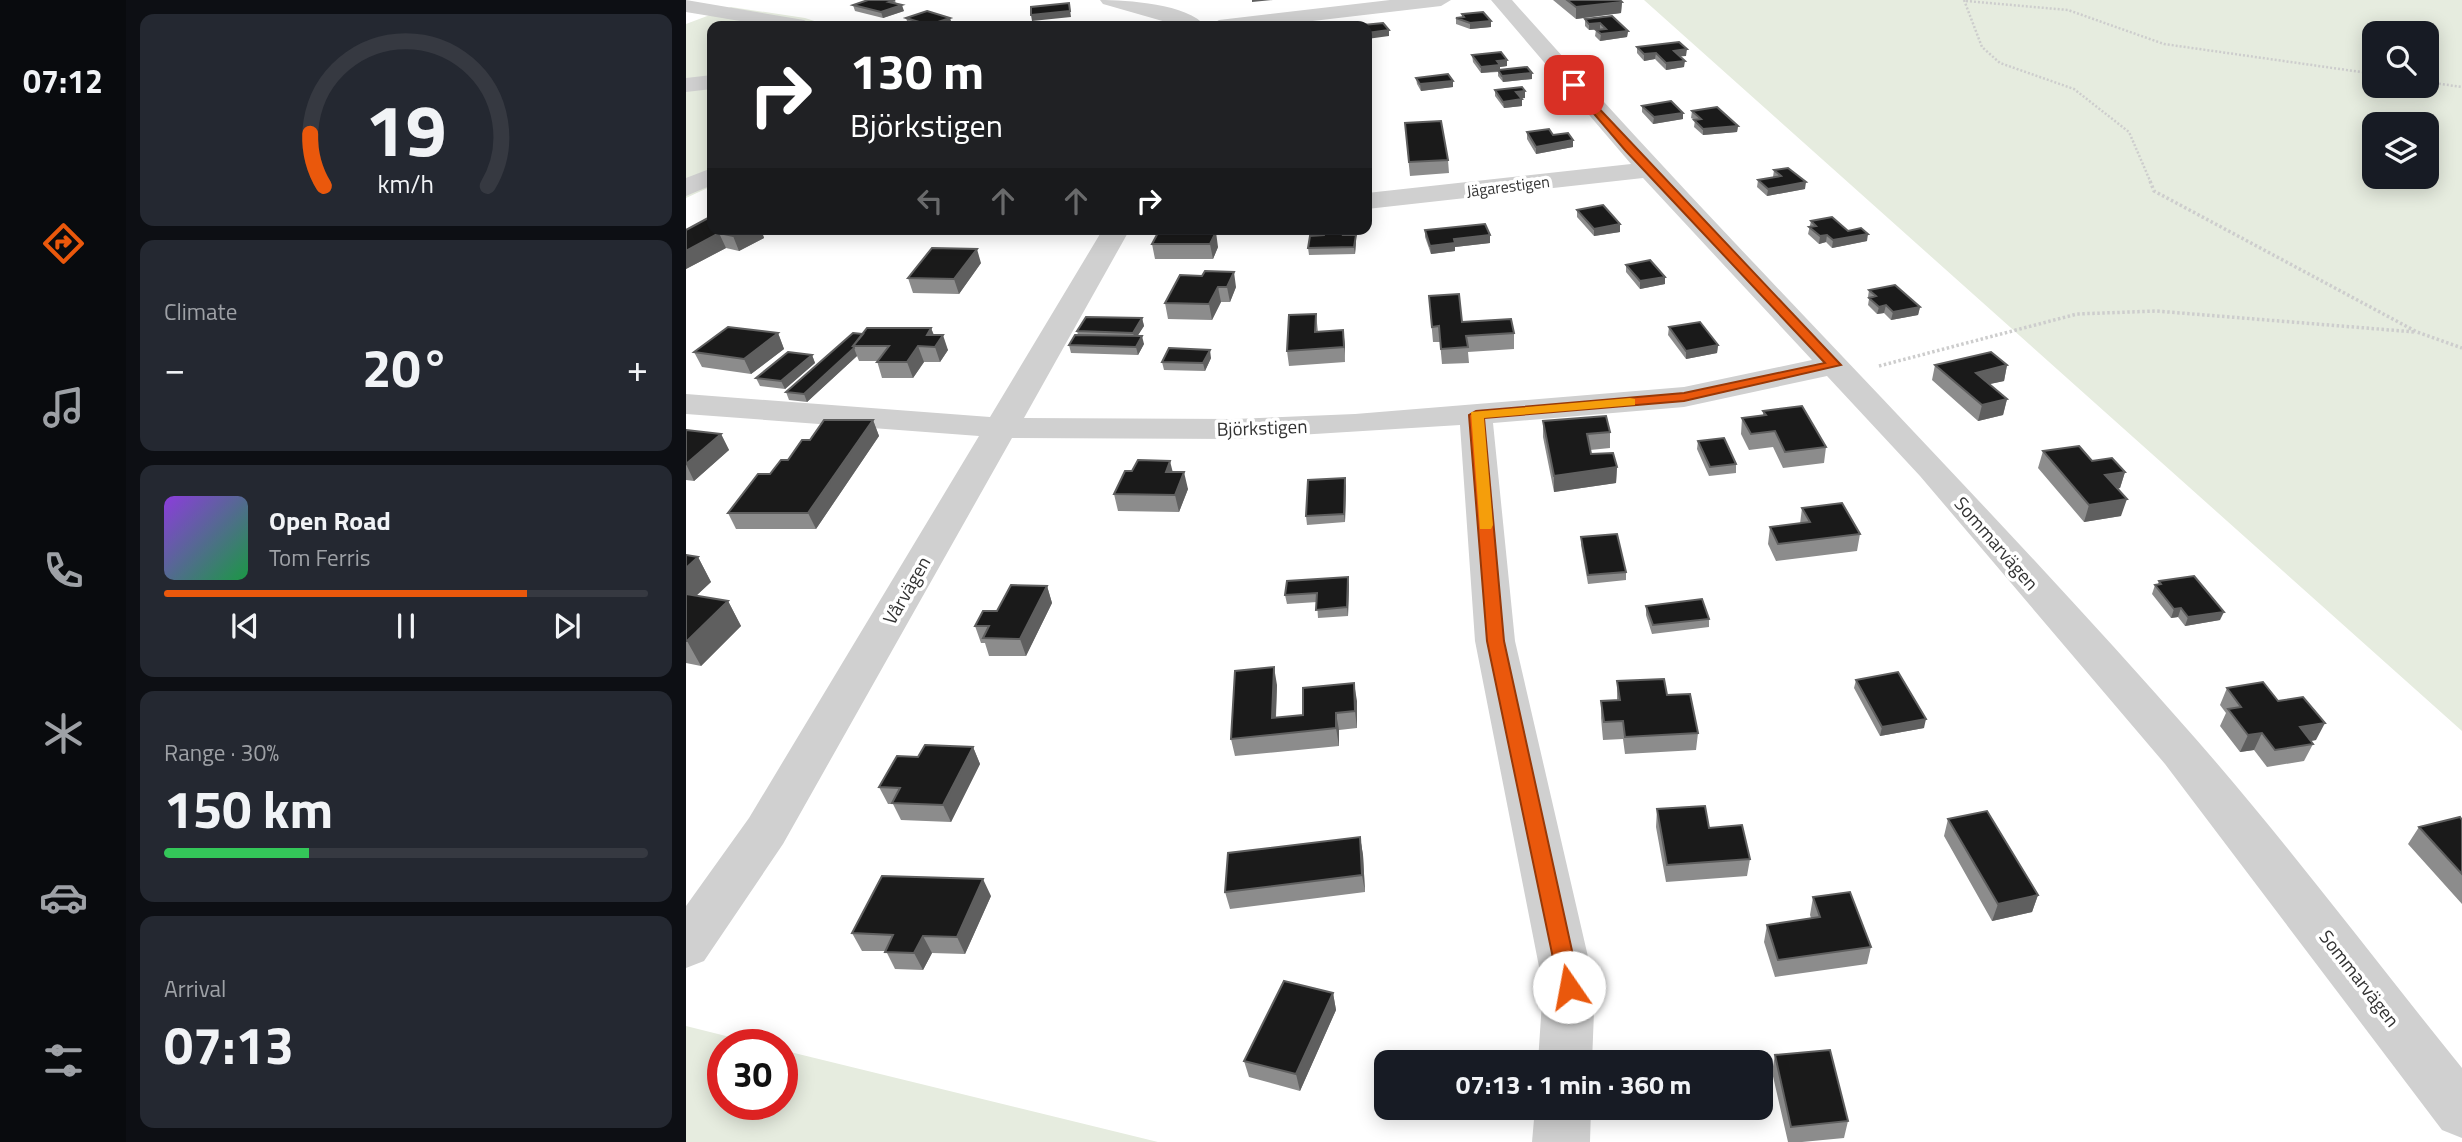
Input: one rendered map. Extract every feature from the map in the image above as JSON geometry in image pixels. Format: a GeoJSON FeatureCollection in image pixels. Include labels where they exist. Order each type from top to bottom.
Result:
{"type":"FeatureCollection","features":[{"type":"Feature","properties":{"kind":"street"},"geometry":{"type":"LineString","coordinates":[[1110,0],[1187,21]]}},
{"type":"Feature","properties":{"kind":"street"},"geometry":{"type":"LineString","coordinates":[[1262,21],[1441,0]]}},
{"type":"Feature","properties":{"kind":"street","name":"Sommarvägen"},"geometry":{"type":"LineString","coordinates":[[1501,0],[1649,170],[1932,469],[2181,751],[2462,1111]]}},
{"type":"Feature","properties":{"kind":"street"},"geometry":{"type":"LineString","coordinates":[[686,6],[774,21]]}},
{"type":"Feature","properties":{"kind":"street"},"geometry":{"type":"LineString","coordinates":[[686,85],[707,83]]}},
{"type":"Feature","properties":{"kind":"street","name":"Jägarestigen"},"geometry":{"type":"LineString","coordinates":[[1372,200],[1649,170]]}},
{"type":"Feature","properties":{"kind":"street"},"geometry":{"type":"LineString","coordinates":[[686,188],[707,178]]}},
{"type":"Feature","properties":{"kind":"street","name":"Vårvägen"},"geometry":{"type":"LineString","coordinates":[[686,946],[765,831],[1113,235]]}},
{"type":"Feature","properties":{"kind":"street","name":"Björkstigen"},"geometry":{"type":"LineString","coordinates":[[686,404],[1000,428],[1233,429],[1476,415],[1684,397],[1839,370]]}},
{"type":"Feature","properties":{"kind":"street"},"geometry":{"type":"LineString","coordinates":[[1476,415],[1495,641],[1569,987],[1566,1050]]}},
{"type":"Feature","properties":{"kind":"street"},"geometry":{"type":"LineString","coordinates":[[1561,1142],[1562,1120]]}},
{"type":"Feature","properties":{"kind":"path"},"geometry":{"type":"LineString","coordinates":[[2362,72],[2164,44],[2068,10],[1965,0],[1982,47],[2000,63],[2074,89],[2129,132],[2154,191],[2417,332],[2462,348]]}},
{"type":"Feature","properties":{"kind":"path"},"geometry":{"type":"LineString","coordinates":[[2439,84],[2462,87]]}},
{"type":"Feature","properties":{"kind":"path"},"geometry":{"type":"LineString","coordinates":[[1839,370],[2077,314],[2156,311],[2417,332]]}},
{"type":"Feature","properties":{"kind":"shaded area"},"geometry":{"type":"Polygon","coordinates":[[[1644,0],[2462,0],[2462,731],[1644,0]]]}},
{"type":"Feature","properties":{"kind":"shaded area"},"geometry":{"type":"Polygon","coordinates":[[[731,7],[814,21],[707,21],[707,188],[686,198],[686,24],[731,7]]]}},
{"type":"Feature","properties":{"kind":"shaded area"},"geometry":{"type":"Polygon","coordinates":[[[686,1026],[707,1031],[707,1120],[798,1120],[798,1054],[1158,1142],[686,1142],[686,1026]]]}},
{"type":"Feature","properties":{"kind":"building"},"geometry":{"type":"Polygon","coordinates":[[[868,0],[895,0],[889,2],[902,5],[881,12],[853,5],[868,0]]]}},
{"type":"Feature","properties":{"kind":"building"},"geometry":{"type":"Polygon","coordinates":[[[1567,0],[1620,0],[1622,2],[1576,7],[1567,0]]]}},
{"type":"Feature","properties":{"kind":"building"},"geometry":{"type":"Polygon","coordinates":[[[1069,3],[1070,11],[1031,15],[1031,7],[1069,3]]]}},
{"type":"Feature","properties":{"kind":"building"},"geometry":{"type":"Polygon","coordinates":[[[927,11],[950,18],[941,21],[916,21],[906,18],[927,11]]]}},
{"type":"Feature","properties":{"kind":"building"},"geometry":{"type":"Polygon","coordinates":[[[1483,12],[1491,21],[1470,23],[1456,18],[1464,17],[1462,14],[1483,12]]]}},
{"type":"Feature","properties":{"kind":"building"},"geometry":{"type":"Polygon","coordinates":[[[1612,16],[1628,31],[1601,34],[1596,30],[1606,29],[1600,23],[1589,24],[1585,19],[1612,16]]]}},
{"type":"Feature","properties":{"kind":"building"},"geometry":{"type":"Polygon","coordinates":[[[1383,23],[1389,30],[1372,32],[1372,24],[1383,23]]]}},
{"type":"Feature","properties":{"kind":"building"},"geometry":{"type":"Polygon","coordinates":[[[1679,42],[1687,49],[1674,51],[1685,61],[1666,63],[1656,53],[1644,54],[1637,47],[1679,42]]]}},
{"type":"Feature","properties":{"kind":"building"},"geometry":{"type":"Polygon","coordinates":[[[1501,52],[1507,60],[1497,61],[1500,65],[1481,67],[1472,55],[1501,52]]]}},
{"type":"Feature","properties":{"kind":"building"},"geometry":{"type":"Polygon","coordinates":[[[1527,67],[1532,73],[1502,76],[1498,70],[1527,67]]]}},
{"type":"Feature","properties":{"kind":"building"},"geometry":{"type":"Polygon","coordinates":[[[1448,74],[1453,81],[1420,84],[1416,78],[1448,74]]]}},
{"type":"Feature","properties":{"kind":"building"},"geometry":{"type":"Polygon","coordinates":[[[1522,87],[1525,91],[1516,92],[1522,99],[1503,102],[1495,90],[1522,87]]]}},
{"type":"Feature","properties":{"kind":"building"},"geometry":{"type":"Polygon","coordinates":[[[1671,101],[1683,113],[1654,117],[1642,106],[1671,101]]]}},
{"type":"Feature","properties":{"kind":"building"},"geometry":{"type":"Polygon","coordinates":[[[1717,107],[1738,126],[1703,129],[1694,120],[1701,119],[1692,111],[1717,107]]]}},
{"type":"Feature","properties":{"kind":"building"},"geometry":{"type":"Polygon","coordinates":[[[1441,121],[1448,160],[1409,162],[1405,123],[1441,121]]]}},
{"type":"Feature","properties":{"kind":"building"},"geometry":{"type":"Polygon","coordinates":[[[1549,129],[1553,135],[1568,133],[1573,140],[1536,147],[1527,132],[1549,129]]]}},
{"type":"Feature","properties":{"kind":"building"},"geometry":{"type":"Polygon","coordinates":[[[1788,168],[1806,182],[1768,189],[1758,180],[1781,176],[1774,170],[1788,168]]]}},
{"type":"Feature","properties":{"kind":"building"},"geometry":{"type":"Polygon","coordinates":[[[1603,205],[1620,224],[1594,229],[1577,210],[1603,205]]]}},
{"type":"Feature","properties":{"kind":"building"},"geometry":{"type":"Polygon","coordinates":[[[1832,217],[1848,231],[1861,228],[1868,234],[1833,240],[1827,235],[1820,236],[1809,227],[1816,226],[1811,221],[1832,217]]]}},
{"type":"Feature","properties":{"kind":"building"},"geometry":{"type":"Polygon","coordinates":[[[707,219],[707,235],[715,235],[686,251],[686,230],[707,219]]]}},
{"type":"Feature","properties":{"kind":"building"},"geometry":{"type":"Polygon","coordinates":[[[1485,224],[1490,235],[1454,239],[1455,243],[1430,246],[1425,230],[1485,224]]]}},
{"type":"Feature","properties":{"kind":"building"},"geometry":{"type":"Polygon","coordinates":[[[1157,235],[1214,235],[1210,244],[1152,244],[1157,235]]]}},
{"type":"Feature","properties":{"kind":"building"},"geometry":{"type":"Polygon","coordinates":[[[1356,235],[1354,247],[1308,248],[1310,236],[1356,235]]]}},
{"type":"Feature","properties":{"kind":"building"},"geometry":{"type":"Polygon","coordinates":[[[932,248],[977,249],[954,279],[908,278],[932,248]]]}},
{"type":"Feature","properties":{"kind":"building"},"geometry":{"type":"Polygon","coordinates":[[[1650,260],[1665,277],[1640,281],[1626,265],[1650,260]]]}},
{"type":"Feature","properties":{"kind":"building"},"geometry":{"type":"Polygon","coordinates":[[[1205,271],[1234,272],[1227,287],[1218,287],[1209,304],[1165,303],[1180,275],[1202,276],[1205,271]]]}},
{"type":"Feature","properties":{"kind":"building"},"geometry":{"type":"Polygon","coordinates":[[[1895,285],[1920,307],[1893,312],[1886,305],[1879,307],[1869,298],[1876,296],[1869,290],[1895,285]]]}},
{"type":"Feature","properties":{"kind":"building"},"geometry":{"type":"Polygon","coordinates":[[[1459,294],[1462,322],[1511,319],[1514,333],[1466,336],[1468,347],[1441,349],[1439,326],[1432,327],[1429,296],[1459,294]]]}},
{"type":"Feature","properties":{"kind":"building"},"geometry":{"type":"Polygon","coordinates":[[[1316,314],[1315,332],[1343,330],[1344,347],[1287,351],[1289,315],[1316,314]]]}},
{"type":"Feature","properties":{"kind":"building"},"geometry":{"type":"Polygon","coordinates":[[[1086,317],[1142,318],[1133,333],[1077,331],[1086,317]]]}},
{"type":"Feature","properties":{"kind":"building"},"geometry":{"type":"Polygon","coordinates":[[[1700,322],[1718,345],[1686,351],[1669,327],[1700,322]]]}},
{"type":"Feature","properties":{"kind":"building"},"geometry":{"type":"Polygon","coordinates":[[[728,327],[778,333],[744,359],[694,352],[728,327]]]}},
{"type":"Feature","properties":{"kind":"building"},"geometry":{"type":"Polygon","coordinates":[[[867,328],[931,328],[927,335],[943,335],[935,347],[918,346],[907,362],[877,362],[889,346],[853,346],[867,328]]]}},
{"type":"Feature","properties":{"kind":"building"},"geometry":{"type":"Polygon","coordinates":[[[853,333],[863,334],[854,348],[804,394],[786,392],[853,333]]]}},
{"type":"Feature","properties":{"kind":"building"},"geometry":{"type":"Polygon","coordinates":[[[1075,335],[1142,336],[1136,347],[1069,345],[1075,335]]]}},
{"type":"Feature","properties":{"kind":"building"},"geometry":{"type":"Polygon","coordinates":[[[1169,348],[1210,350],[1203,363],[1162,362],[1169,348]]]}},
{"type":"Feature","properties":{"kind":"building"},"geometry":{"type":"Polygon","coordinates":[[[788,352],[812,355],[781,381],[756,378],[788,352]]]}},
{"type":"Feature","properties":{"kind":"building"},"geometry":{"type":"Polygon","coordinates":[[[1991,352],[2007,365],[1976,373],[2007,399],[1982,405],[1935,365],[1991,352]]]}},
{"type":"Feature","properties":{"kind":"building"},"geometry":{"type":"Polygon","coordinates":[[[1802,406],[1826,447],[1785,452],[1775,431],[1751,434],[1742,418],[1766,415],[1763,411],[1802,406]]]}},
{"type":"Feature","properties":{"kind":"building"},"geometry":{"type":"Polygon","coordinates":[[[1606,416],[1610,432],[1587,434],[1591,454],[1613,453],[1617,467],[1554,476],[1543,421],[1606,416]]]}},
{"type":"Feature","properties":{"kind":"building"},"geometry":{"type":"Polygon","coordinates":[[[824,420],[873,420],[808,513],[728,513],[758,474],[770,474],[781,460],[788,460],[802,440],[810,440],[824,420]]]}},
{"type":"Feature","properties":{"kind":"building"},"geometry":{"type":"Polygon","coordinates":[[[686,430],[721,434],[686,464],[686,430]]]}},
{"type":"Feature","properties":{"kind":"building"},"geometry":{"type":"Polygon","coordinates":[[[1724,438],[1736,464],[1710,467],[1698,441],[1724,438]]]}},
{"type":"Feature","properties":{"kind":"building"},"geometry":{"type":"Polygon","coordinates":[[[2079,446],[2092,461],[2112,458],[2125,472],[2105,475],[2127,499],[2089,505],[2043,451],[2079,446]]]}},
{"type":"Feature","properties":{"kind":"building"},"geometry":{"type":"Polygon","coordinates":[[[1138,460],[1170,461],[1166,472],[1184,472],[1175,495],[1114,494],[1125,471],[1132,471],[1138,460]]]}},
{"type":"Feature","properties":{"kind":"building"},"geometry":{"type":"Polygon","coordinates":[[[1345,478],[1344,514],[1306,516],[1308,480],[1345,478]]]}},
{"type":"Feature","properties":{"kind":"building"},"geometry":{"type":"Polygon","coordinates":[[[1842,503],[1860,534],[1778,544],[1770,527],[1810,522],[1802,508],[1842,503]]]}},
{"type":"Feature","properties":{"kind":"building"},"geometry":{"type":"Polygon","coordinates":[[[1617,534],[1626,572],[1588,575],[1581,537],[1617,534]]]}},
{"type":"Feature","properties":{"kind":"building"},"geometry":{"type":"Polygon","coordinates":[[[686,555],[698,557],[686,568],[686,555]]]}},
{"type":"Feature","properties":{"kind":"building"},"geometry":{"type":"Polygon","coordinates":[[[2194,576],[2224,612],[2188,617],[2181,608],[2174,609],[2155,585],[2161,584],[2159,581],[2194,576]]]}},
{"type":"Feature","properties":{"kind":"building"},"geometry":{"type":"Polygon","coordinates":[[[1348,577],[1347,607],[1316,610],[1317,593],[1285,595],[1287,581],[1348,577]]]}},
{"type":"Feature","properties":{"kind":"building"},"geometry":{"type":"Polygon","coordinates":[[[1011,585],[1047,586],[1020,639],[983,638],[989,626],[975,626],[983,611],[997,611],[1011,585]]]}},
{"type":"Feature","properties":{"kind":"building"},"geometry":{"type":"Polygon","coordinates":[[[686,594],[728,601],[687,641],[686,641],[686,594]]]}},
{"type":"Feature","properties":{"kind":"building"},"geometry":{"type":"Polygon","coordinates":[[[1702,599],[1709,619],[1653,625],[1646,606],[1702,599]]]}},
{"type":"Feature","properties":{"kind":"building"},"geometry":{"type":"Polygon","coordinates":[[[1274,667],[1272,718],[1303,715],[1303,688],[1354,683],[1355,711],[1336,713],[1336,728],[1231,739],[1235,671],[1274,667]]]}},
{"type":"Feature","properties":{"kind":"building"},"geometry":{"type":"Polygon","coordinates":[[[1898,672],[1926,719],[1882,727],[1856,680],[1898,672]]]}},
{"type":"Feature","properties":{"kind":"building"},"geometry":{"type":"Polygon","coordinates":[[[1664,679],[1667,695],[1690,694],[1698,733],[1625,737],[1623,721],[1604,722],[1601,701],[1620,700],[1617,681],[1664,679]]]}},
{"type":"Feature","properties":{"kind":"building"},"geometry":{"type":"Polygon","coordinates":[[[2263,682],[2278,701],[2303,697],[2325,723],[2300,727],[2313,744],[2275,750],[2262,733],[2248,735],[2228,709],[2241,707],[2227,688],[2263,682]]]}},
{"type":"Feature","properties":{"kind":"building"},"geometry":{"type":"Polygon","coordinates":[[[925,745],[973,747],[943,805],[892,803],[900,788],[879,787],[897,756],[918,757],[925,745]]]}},
{"type":"Feature","properties":{"kind":"building"},"geometry":{"type":"Polygon","coordinates":[[[1705,806],[1709,828],[1742,825],[1750,859],[1667,865],[1657,809],[1705,806]]]}},
{"type":"Feature","properties":{"kind":"building"},"geometry":{"type":"Polygon","coordinates":[[[1987,811],[2038,895],[1998,904],[1948,819],[1987,811]]]}},
{"type":"Feature","properties":{"kind":"building"},"geometry":{"type":"Polygon","coordinates":[[[2460,817],[2462,820],[2462,874],[2419,827],[2460,817]]]}},
{"type":"Feature","properties":{"kind":"building"},"geometry":{"type":"Polygon","coordinates":[[[1360,837],[1362,875],[1225,892],[1228,853],[1360,837]]]}},
{"type":"Feature","properties":{"kind":"building"},"geometry":{"type":"Polygon","coordinates":[[[882,876],[983,879],[957,937],[923,936],[914,953],[885,952],[893,935],[852,933],[882,876]]]}},
{"type":"Feature","properties":{"kind":"building"},"geometry":{"type":"Polygon","coordinates":[[[1850,892],[1871,947],[1778,960],[1767,925],[1820,917],[1813,897],[1850,892]]]}},
{"type":"Feature","properties":{"kind":"building"},"geometry":{"type":"Polygon","coordinates":[[[1284,981],[1333,993],[1296,1074],[1244,1061],[1284,981]]]}},
{"type":"Feature","properties":{"kind":"building"},"geometry":{"type":"Polygon","coordinates":[[[1830,1050],[1848,1121],[1791,1127],[1775,1055],[1830,1050]]]}},
{"type":"Feature","properties":{"kind":"slow traffic"},"geometry":{"type":"LineString","coordinates":[[1486,525],[1476,415],[1630,402]]}},
{"type":"Feature","properties":{"kind":"route"},"geometry":{"type":"LineString","coordinates":[[1569,987],[1495,641],[1476,415],[1684,397],[1834,365],[1629,148],[1574,85]]}}]}
